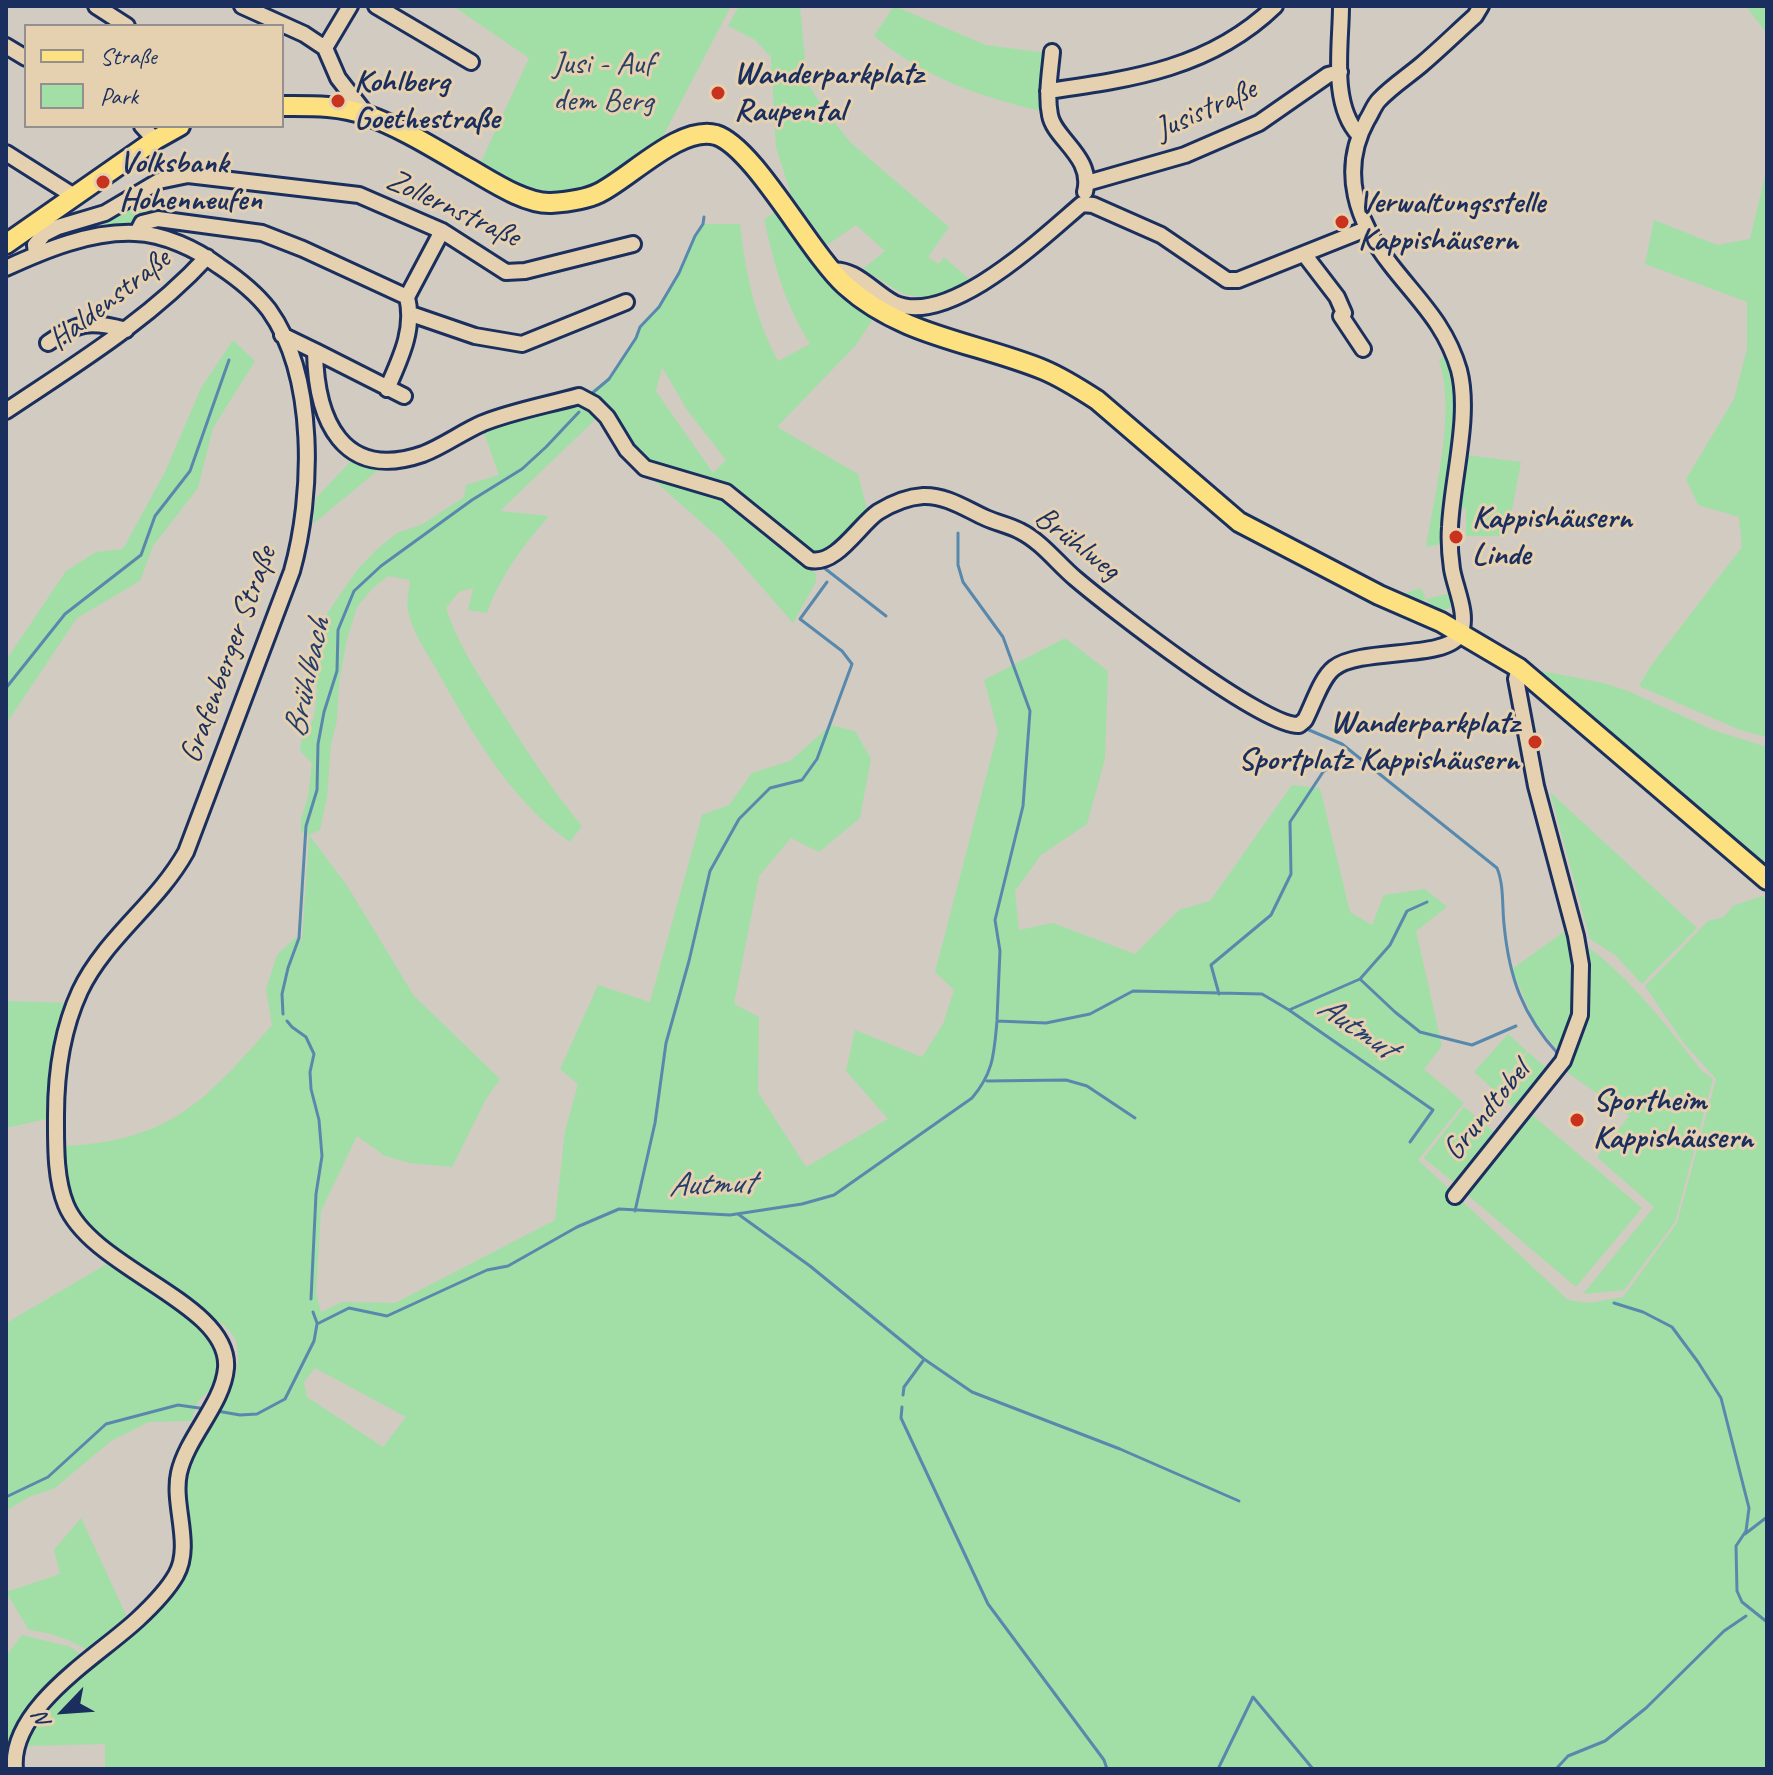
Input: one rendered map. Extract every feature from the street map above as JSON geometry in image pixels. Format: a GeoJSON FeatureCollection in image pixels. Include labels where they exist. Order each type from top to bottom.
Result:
{"type":"FeatureCollection","features":[{"type":"Feature","properties":{"kind":"main road"},"geometry":{"type":"LineString","coordinates":[[284,106],[336,107],[366,114],[501,186],[548,203],[597,194],[674,144],[691,136],[714,135],[735,146],[830,271],[862,299],[899,322],[948,341],[1045,371],[1074,385],[1097,400],[1239,522],[1366,589],[1461,632],[1519,668],[1767,880]]}},
{"type":"Feature","properties":{"kind":"main road"},"geometry":{"type":"LineString","coordinates":[[6,244],[74,196],[149,133],[171,128]]}},
{"type":"Feature","properties":{"kind":"street"},"geometry":{"type":"LineString","coordinates":[[96,6],[124,24]]}},
{"type":"Feature","properties":{"kind":"street"},"geometry":{"type":"LineString","coordinates":[[242,6],[282,24]]}},
{"type":"Feature","properties":{"kind":"street"},"geometry":{"type":"LineString","coordinates":[[325,48],[350,6]]}},
{"type":"Feature","properties":{"kind":"street"},"geometry":{"type":"LineString","coordinates":[[376,6],[471,62]]}},
{"type":"Feature","properties":{"kind":"street"},"geometry":{"type":"LineString","coordinates":[[1048,91],[1127,80],[1191,61],[1233,40],[1275,6]]}},
{"type":"Feature","properties":{"kind":"street"},"geometry":{"type":"LineString","coordinates":[[1341,6],[1342,102],[1349,124],[1359,135]]}},
{"type":"Feature","properties":{"kind":"street"},"geometry":{"type":"LineString","coordinates":[[1461,632],[1462,609],[1449,546],[1463,405],[1459,371],[1447,340],[1428,307],[1399,276],[1366,229],[1359,213],[1354,182],[1354,153],[1359,135],[1378,101],[1475,16],[1481,6]]}},
{"type":"Feature","properties":{"kind":"street"},"geometry":{"type":"LineString","coordinates":[[284,25],[325,48],[338,78],[366,114]]}},
{"type":"Feature","properties":{"kind":"street"},"geometry":{"type":"LineString","coordinates":[[6,46],[24,57]]}},
{"type":"Feature","properties":{"kind":"street"},"geometry":{"type":"LineString","coordinates":[[830,271],[847,272],[895,303],[926,308],[944,304],[1023,254],[1082,204],[1087,183],[1077,153],[1050,119],[1048,91],[1052,52]]}},
{"type":"Feature","properties":{"kind":"street","name":"Jusistraße"},"geometry":{"type":"LineString","coordinates":[[1087,183],[1192,152],[1259,123],[1328,75],[1340,72]]}},
{"type":"Feature","properties":{"kind":"street"},"geometry":{"type":"LineString","coordinates":[[6,153],[74,196]]}},
{"type":"Feature","properties":{"kind":"street","name":"Zollernstraße"},"geometry":{"type":"LineString","coordinates":[[36,255],[35,245],[44,234],[105,213],[159,181],[188,175],[359,195],[442,231],[506,272],[525,271],[633,244]]}},
{"type":"Feature","properties":{"kind":"street"},"geometry":{"type":"LineString","coordinates":[[1082,204],[1093,205],[1161,235],[1227,280],[1238,280],[1366,229]]}},
{"type":"Feature","properties":{"kind":"street"},"geometry":{"type":"LineString","coordinates":[[137,233],[142,223],[158,219],[262,233],[407,297]]}},
{"type":"Feature","properties":{"kind":"street"},"geometry":{"type":"LineString","coordinates":[[387,389],[404,350],[411,314],[407,297],[442,231]]}},
{"type":"Feature","properties":{"kind":"street","name":"Grafenberger Straße"},"geometry":{"type":"LineString","coordinates":[[6,268],[85,239],[137,233],[186,246],[207,257],[252,292],[269,311],[282,335],[302,396],[308,473],[301,538],[292,571],[186,852],[163,887],[93,968],[72,1012],[56,1096],[59,1178],[66,1205],[76,1222],[90,1239],[111,1256],[206,1321],[222,1343],[226,1367],[214,1402],[179,1472],[177,1490],[182,1549],[177,1574],[138,1619],[77,1670],[36,1712],[16,1743],[15,1769]]}},
{"type":"Feature","properties":{"kind":"street"},"geometry":{"type":"LineString","coordinates":[[1304,254],[1337,297],[1344,313],[1341,316],[1363,349]]}},
{"type":"Feature","properties":{"kind":"street","name":"Haldenstraße"},"geometry":{"type":"LineString","coordinates":[[6,411],[126,330],[183,284],[207,257]]}},
{"type":"Feature","properties":{"kind":"street"},"geometry":{"type":"LineString","coordinates":[[411,314],[475,336],[522,344],[626,302]]}},
{"type":"Feature","properties":{"kind":"street"},"geometry":{"type":"LineString","coordinates":[[48,343],[76,325],[86,323],[126,330]]}},
{"type":"Feature","properties":{"kind":"street"},"geometry":{"type":"LineString","coordinates":[[282,335],[404,396]]}},
{"type":"Feature","properties":{"kind":"street","name":"Brühlweg"},"geometry":{"type":"LineString","coordinates":[[315,351],[318,392],[332,430],[351,452],[374,460],[394,461],[419,455],[490,421],[579,396],[594,404],[607,417],[627,450],[645,468],[726,492],[810,560],[817,562],[845,544],[875,514],[894,503],[924,496],[943,498],[1024,532],[1087,589],[1224,691],[1259,711],[1295,726],[1305,720],[1331,670],[1343,662],[1438,647],[1455,640],[1461,632]]}},
{"type":"Feature","properties":{"kind":"street","name":"Grundtobel"},"geometry":{"type":"LineString","coordinates":[[1455,1196],[1563,1061],[1580,1015],[1581,965],[1576,936],[1536,786],[1516,679],[1519,668]]}},
{"type":"Feature","properties":{"kind":"green space","name":"Jusi - Auf dem Berg"},"geometry":{"type":"Polygon","coordinates":[[[453,6],[731,6],[661,140],[627,167],[595,185],[558,193],[524,186],[480,164],[529,58],[453,6]]]}},
{"type":"Feature","properties":{"kind":"green space"},"geometry":{"type":"Polygon","coordinates":[[[739,6],[800,6],[807,82],[850,142],[949,227],[928,257],[939,264],[944,257],[971,281],[931,299],[903,294],[863,269],[885,251],[856,225],[827,245],[791,195],[776,147],[771,57],[755,40],[728,26],[739,6]]]}},
{"type":"Feature","properties":{"kind":"green space"},"geometry":{"type":"Polygon","coordinates":[[[894,6],[986,45],[1047,53],[1041,111],[953,84],[893,51],[874,36],[894,6]]]}},
{"type":"Feature","properties":{"kind":"green space"},"geometry":{"type":"Polygon","coordinates":[[[1746,6],[1767,6],[1767,34],[1746,6]]]}},
{"type":"Feature","properties":{"kind":"green space"},"geometry":{"type":"Polygon","coordinates":[[[1767,167],[1767,737],[1740,730],[1639,686],[1650,667],[1742,547],[1739,517],[1698,505],[1686,479],[1734,399],[1747,349],[1747,302],[1645,264],[1654,220],[1717,245],[1750,239],[1767,167]]]}},
{"type":"Feature","properties":{"kind":"green space"},"geometry":{"type":"Polygon","coordinates":[[[136,204],[152,204],[156,213],[116,228],[43,246],[46,239],[136,204]]]}},
{"type":"Feature","properties":{"kind":"green space"},"geometry":{"type":"Polygon","coordinates":[[[776,212],[818,271],[873,319],[856,345],[777,427],[858,474],[868,513],[830,551],[812,558],[727,486],[647,464],[590,396],[592,390],[609,379],[640,327],[659,307],[703,224],[740,224],[752,294],[778,361],[810,344],[781,284],[764,219],[776,212]],[[662,367],[656,391],[713,473],[726,460],[687,410],[662,367]]]}},
{"type":"Feature","properties":{"kind":"green space"},"geometry":{"type":"Polygon","coordinates":[[[233,340],[255,361],[213,428],[198,488],[153,546],[140,581],[77,618],[6,724],[6,660],[66,571],[96,552],[123,549],[165,472],[201,388],[233,340]]]}},
{"type":"Feature","properties":{"kind":"green space"},"geometry":{"type":"Polygon","coordinates":[[[1445,356],[1454,401],[1452,449],[1441,544],[1426,547],[1445,428],[1444,381],[1439,360],[1445,356]]]}},
{"type":"Feature","properties":{"kind":"green space"},"geometry":{"type":"Polygon","coordinates":[[[577,403],[601,414],[500,511],[549,516],[513,562],[487,613],[468,610],[473,588],[459,592],[446,608],[479,676],[541,772],[582,826],[570,842],[510,785],[477,739],[416,633],[407,607],[410,580],[388,576],[357,607],[347,639],[320,830],[309,835],[301,832],[312,763],[300,751],[302,735],[314,718],[317,691],[312,643],[322,621],[357,570],[376,550],[397,533],[423,524],[464,497],[466,485],[499,475],[483,430],[577,403]]]}},
{"type":"Feature","properties":{"kind":"green space"},"geometry":{"type":"Polygon","coordinates":[[[1466,455],[1521,462],[1507,536],[1466,536],[1466,509],[1458,508],[1466,455]]]}},
{"type":"Feature","properties":{"kind":"green space"},"geometry":{"type":"Polygon","coordinates":[[[354,458],[383,466],[313,524],[316,498],[354,458]]]}},
{"type":"Feature","properties":{"kind":"green space"},"geometry":{"type":"Polygon","coordinates":[[[638,466],[727,497],[816,574],[816,582],[793,623],[719,538],[638,466]]]}},
{"type":"Feature","properties":{"kind":"green space"},"geometry":{"type":"Polygon","coordinates":[[[1421,588],[1426,599],[1451,593],[1451,607],[1442,611],[1424,599],[1422,602],[1407,601],[1395,596],[1421,588]]]}},
{"type":"Feature","properties":{"kind":"green space"},"geometry":{"type":"Polygon","coordinates":[[[1065,638],[1108,671],[1105,759],[1087,824],[1041,855],[1015,891],[1019,930],[1053,923],[1135,954],[1179,910],[1210,901],[1292,785],[1320,788],[1350,912],[1372,925],[1384,895],[1425,889],[1447,907],[1416,931],[1442,1046],[1424,1069],[1464,1103],[1418,1160],[1568,1300],[1589,1303],[1623,1297],[1677,1223],[1716,1079],[1683,1042],[1645,986],[1708,921],[1724,917],[1733,906],[1762,896],[1767,899],[1767,1769],[105,1769],[105,1744],[24,1746],[46,1711],[156,1614],[185,1576],[189,1555],[187,1494],[190,1468],[232,1387],[238,1358],[235,1340],[226,1327],[130,1263],[83,1220],[69,1192],[66,1146],[134,1135],[160,1125],[206,1095],[272,1025],[266,989],[277,955],[296,937],[302,941],[309,835],[348,887],[414,996],[500,1079],[486,1099],[452,1167],[410,1163],[385,1156],[357,1136],[321,1211],[316,1293],[321,1312],[342,1302],[395,1303],[555,1220],[565,1131],[578,1084],[560,1069],[598,985],[650,1002],[702,815],[729,805],[752,773],[790,761],[831,725],[855,731],[871,759],[860,818],[819,852],[791,838],[759,876],[734,1004],[759,1017],[758,1092],[806,1167],[888,1119],[846,1071],[855,1030],[922,1057],[943,1024],[954,990],[935,972],[998,731],[984,680],[1065,638]],[[315,1368],[304,1382],[307,1397],[383,1447],[406,1417],[315,1368]]]}},
{"type":"Feature","properties":{"kind":"green space"},"geometry":{"type":"Polygon","coordinates":[[[1531,669],[1604,683],[1713,730],[1767,747],[1767,868],[1531,669]]]}},
{"type":"Feature","properties":{"kind":"green space"},"geometry":{"type":"Polygon","coordinates":[[[1550,792],[1697,928],[1642,984],[1615,955],[1590,939],[1550,792]]]}},
{"type":"Feature","properties":{"kind":"green space"},"geometry":{"type":"Polygon","coordinates":[[[1569,928],[1575,949],[1575,1016],[1562,1055],[1533,1019],[1512,969],[1569,928]]]}},
{"type":"Feature","properties":{"kind":"green space"},"geometry":{"type":"Polygon","coordinates":[[[1584,944],[1633,987],[1702,1071],[1713,1079],[1675,1222],[1624,1290],[1583,1294],[1654,1207],[1597,1157],[1629,1116],[1564,1070],[1579,1043],[1586,1010],[1584,944]]]}},
{"type":"Feature","properties":{"kind":"green space"},"geometry":{"type":"Polygon","coordinates":[[[6,1001],[68,1003],[51,1118],[6,1128],[6,1001]]]}},
{"type":"Feature","properties":{"kind":"green space"},"geometry":{"type":"Polygon","coordinates":[[[1508,1034],[1527,1051],[1494,1090],[1474,1072],[1508,1034]]]}},
{"type":"Feature","properties":{"kind":"green space"},"geometry":{"type":"Polygon","coordinates":[[[1528,1052],[1547,1069],[1513,1107],[1494,1091],[1528,1052]]]}},
{"type":"Feature","properties":{"kind":"green space"},"geometry":{"type":"Polygon","coordinates":[[[1464,1107],[1494,1132],[1453,1182],[1424,1158],[1464,1107]]]}},
{"type":"Feature","properties":{"kind":"green space"},"geometry":{"type":"Polygon","coordinates":[[[1530,1113],[1642,1208],[1576,1287],[1464,1192],[1530,1113]]]}},
{"type":"Feature","properties":{"kind":"green space"},"geometry":{"type":"Polygon","coordinates":[[[107,1264],[113,1264],[200,1325],[216,1344],[221,1363],[216,1384],[198,1401],[191,1421],[149,1422],[111,1441],[55,1488],[29,1497],[6,1511],[6,1323],[107,1264]]]}},
{"type":"Feature","properties":{"kind":"green space"},"geometry":{"type":"Polygon","coordinates":[[[81,1518],[129,1621],[91,1652],[62,1638],[29,1630],[6,1592],[60,1574],[54,1550],[81,1518]]]}},
{"type":"Feature","properties":{"kind":"green space"},"geometry":{"type":"Polygon","coordinates":[[[22,1635],[71,1647],[84,1657],[29,1713],[6,1757],[6,1656],[22,1635]]]}},
{"type":"Feature","properties":{"kind":"waterway"},"geometry":{"type":"LineString","coordinates":[[590,395],[609,379],[640,327],[659,307],[679,273],[704,217]]}},
{"type":"Feature","properties":{"kind":"waterway"},"geometry":{"type":"LineString","coordinates":[[6,688],[65,614],[141,555],[155,516],[190,471],[229,360]]}},
{"type":"Feature","properties":{"kind":"waterway","name":"Brühlbach"},"geometry":{"type":"LineString","coordinates":[[283,1014],[282,994],[299,938],[306,826],[317,790],[318,744],[337,671],[338,630],[354,591],[381,566],[472,500],[522,469],[579,412]]}},
{"type":"Feature","properties":{"kind":"waterway"},"geometry":{"type":"LineString","coordinates":[[958,533],[958,565],[963,582],[1003,637],[1030,711],[1023,806],[995,920],[1000,951],[997,1019]]}},
{"type":"Feature","properties":{"kind":"waterway"},"geometry":{"type":"LineString","coordinates":[[823,567],[886,616]]}},
{"type":"Feature","properties":{"kind":"waterway"},"geometry":{"type":"LineString","coordinates":[[635,1211],[655,1123],[666,1043],[710,871],[739,819],[770,788],[802,780],[817,759],[852,664],[842,651],[800,619],[827,582]]}},
{"type":"Feature","properties":{"kind":"waterway"},"geometry":{"type":"LineString","coordinates":[[1302,727],[1342,744],[1497,868],[1502,888],[1506,943],[1514,978],[1527,1010],[1559,1055]]}},
{"type":"Feature","properties":{"kind":"waterway"},"geometry":{"type":"LineString","coordinates":[[1219,994],[1211,965],[1271,915],[1291,874],[1290,822],[1323,772],[1345,756]]}},
{"type":"Feature","properties":{"kind":"waterway"},"geometry":{"type":"LineString","coordinates":[[1289,1010],[1360,979],[1390,945],[1407,911],[1427,902]]}},
{"type":"Feature","properties":{"kind":"waterway"},"geometry":{"type":"LineString","coordinates":[[1361,980],[1420,1032],[1472,1045],[1516,1026]]}},
{"type":"Feature","properties":{"kind":"waterway","name":"Autmut"},"geometry":{"type":"LineString","coordinates":[[217,1411],[257,1414],[285,1399],[314,1341],[317,1324],[349,1308],[387,1316],[487,1270],[508,1266],[577,1227],[619,1209],[730,1215],[802,1204],[834,1195],[972,1098],[989,1071],[997,1021],[1046,1023],[1090,1014],[1133,991],[1262,994],[1433,1110],[1410,1142]]}},
{"type":"Feature","properties":{"kind":"waterway"},"geometry":{"type":"LineString","coordinates":[[287,1021],[306,1037],[314,1054],[310,1072],[311,1089],[319,1120],[322,1156],[316,1194],[311,1299]]}},
{"type":"Feature","properties":{"kind":"waterway"},"geometry":{"type":"LineString","coordinates":[[987,1081],[1066,1080],[1087,1086],[1135,1118]]}},
{"type":"Feature","properties":{"kind":"waterway"},"geometry":{"type":"LineString","coordinates":[[738,1214],[810,1266],[924,1359],[972,1392],[1120,1449],[1239,1501]]}},
{"type":"Feature","properties":{"kind":"waterway"},"geometry":{"type":"LineString","coordinates":[[1614,1303],[1643,1312],[1672,1327],[1721,1398],[1749,1508],[1746,1531],[1736,1546],[1737,1591],[1742,1602],[1767,1622]]}},
{"type":"Feature","properties":{"kind":"waterway"},"geometry":{"type":"LineString","coordinates":[[313,1312],[317,1323]]}},
{"type":"Feature","properties":{"kind":"waterway"},"geometry":{"type":"LineString","coordinates":[[903,1395],[904,1387],[923,1361]]}},
{"type":"Feature","properties":{"kind":"waterway","name":"Autmut"},"geometry":{"type":"LineString","coordinates":[[6,1497],[48,1477],[106,1424],[178,1405],[206,1409]]}},
{"type":"Feature","properties":{"kind":"waterway"},"geometry":{"type":"LineString","coordinates":[[902,1407],[901,1418],[988,1604],[1104,1760],[1107,1769]]}},
{"type":"Feature","properties":{"kind":"waterway"},"geometry":{"type":"LineString","coordinates":[[1745,1534],[1767,1517]]}},
{"type":"Feature","properties":{"kind":"waterway"},"geometry":{"type":"LineString","coordinates":[[1556,1769],[1568,1756],[1605,1741],[1646,1708],[1724,1631],[1746,1616]]}},
{"type":"Feature","properties":{"kind":"waterway"},"geometry":{"type":"LineString","coordinates":[[1218,1769],[1253,1697],[1313,1769]]}},
{"type":"Feature","properties":{"kind":"place","name":"Wanderparkplatz Raupental"},"geometry":{"type":"Point","coordinates":[718,93]}},
{"type":"Feature","properties":{"kind":"place","name":"Kohlberg Goethestraße"},"geometry":{"type":"Point","coordinates":[338,101]}},
{"type":"Feature","properties":{"kind":"place","name":"Volksbank Hohenneufen"},"geometry":{"type":"Point","coordinates":[103,182]}},
{"type":"Feature","properties":{"kind":"place","name":"Verwaltungsstelle Kappishäusern"},"geometry":{"type":"Point","coordinates":[1342,222]}},
{"type":"Feature","properties":{"kind":"place","name":"Kappishäusern Linde"},"geometry":{"type":"Point","coordinates":[1456,537]}},
{"type":"Feature","properties":{"kind":"place","name":"Wanderparkplatz Sportplatz Kappishäusern"},"geometry":{"type":"Point","coordinates":[1535,742]}},
{"type":"Feature","properties":{"kind":"place","name":"Sportheim Kappishäusern"},"geometry":{"type":"Point","coordinates":[1577,1120]}}]}
